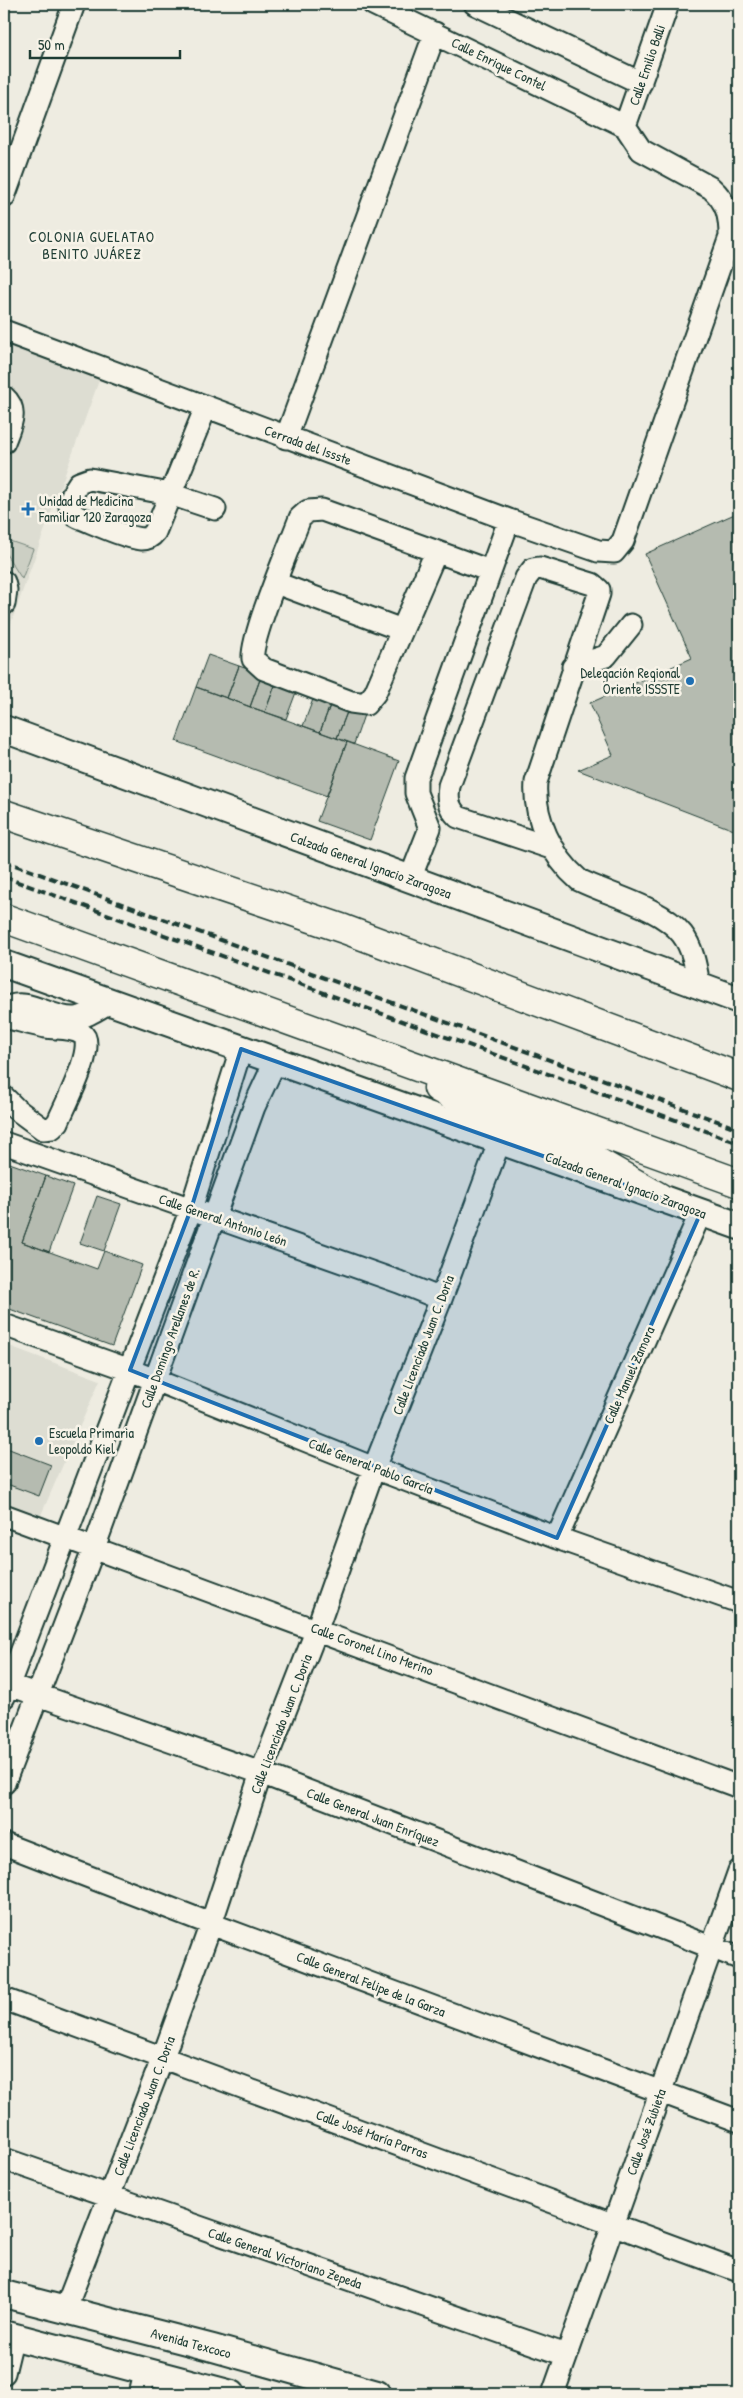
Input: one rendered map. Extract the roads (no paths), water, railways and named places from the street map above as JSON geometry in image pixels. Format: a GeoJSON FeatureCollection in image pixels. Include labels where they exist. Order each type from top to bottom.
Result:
{"type":"FeatureCollection","features":[{"type":"Feature","properties":{"kind":"highway"},"geometry":{"type":"LineString","coordinates":[[4,814],[344,929],[739,1077]]}},
{"type":"Feature","properties":{"kind":"highway"},"geometry":{"type":"LineString","coordinates":[[4,918],[739,1183]]}},
{"type":"Feature","properties":{"kind":"highway"},"geometry":{"type":"LineString","coordinates":[[357,1044],[499,1122],[582,1153],[659,1197]]}},
{"type":"Feature","properties":{"kind":"main road","name":"Calzada General Ignacio Zaragoza"},"geometry":{"type":"LineString","coordinates":[[4,729],[739,1000]]}},
{"type":"Feature","properties":{"kind":"main road","name":"Calzada General Ignacio Zaragoza"},"geometry":{"type":"LineString","coordinates":[[4,964],[739,1226]]}},
{"type":"Feature","properties":{"kind":"main road","name":"Avenida Texcoco"},"geometry":{"type":"LineString","coordinates":[[4,2294],[213,2348],[303,2384],[373,2394]]}},
{"type":"Feature","properties":{"kind":"main road"},"geometry":{"type":"LineString","coordinates":[[8,2335],[143,2382],[203,2386],[232,2394]]}},
{"type":"Feature","properties":{"kind":"main road"},"geometry":{"type":"LineString","coordinates":[[203,2386],[213,2348]]}},
{"type":"Feature","properties":{"kind":"street"},"geometry":{"type":"LineString","coordinates":[[4,197],[74,4]]}},
{"type":"Feature","properties":{"kind":"street","name":"Calle Enrique Contel"},"geometry":{"type":"LineString","coordinates":[[373,4],[625,126]]}},
{"type":"Feature","properties":{"kind":"street"},"geometry":{"type":"LineString","coordinates":[[475,4],[641,84]]}},
{"type":"Feature","properties":{"kind":"street","name":"Calle Emilio Balli"},"geometry":{"type":"LineString","coordinates":[[625,126],[668,4]]}},
{"type":"Feature","properties":{"kind":"street"},"geometry":{"type":"LineString","coordinates":[[286,438],[435,33]]}},
{"type":"Feature","properties":{"kind":"street","name":"Cerrada del Issste"},"geometry":{"type":"LineString","coordinates":[[4,332],[509,520],[598,551],[614,552],[623,541],[730,237],[727,207],[720,196],[711,188],[641,150],[625,126]]}},
{"type":"Feature","properties":{"kind":"street"},"geometry":{"type":"LineString","coordinates":[[4,397],[8,401],[13,413],[4,442]]}},
{"type":"Feature","properties":{"kind":"street"},"geometry":{"type":"LineString","coordinates":[[206,407],[170,494],[214,509]]}},
{"type":"Feature","properties":{"kind":"street"},"geometry":{"type":"LineString","coordinates":[[436,552],[375,693],[366,704],[351,702],[264,669],[253,660],[253,645],[300,518],[308,511],[322,510],[490,571]]}},
{"type":"Feature","properties":{"kind":"street"},"geometry":{"type":"LineString","coordinates":[[410,879],[430,828],[416,793],[416,778],[509,520]]}},
{"type":"Feature","properties":{"kind":"street"},"geometry":{"type":"LineString","coordinates":[[554,849],[458,817],[448,804],[448,786],[526,578],[533,569],[547,569],[592,584],[599,590],[598,599],[573,667],[536,782],[534,799],[538,812],[554,849],[568,870],[579,880],[672,922],[683,935],[694,958],[699,985]]}},
{"type":"Feature","properties":{"kind":"street"},"geometry":{"type":"LineString","coordinates":[[4,582],[6,590],[4,604]]}},
{"type":"Feature","properties":{"kind":"street"},"geometry":{"type":"LineString","coordinates":[[276,583],[402,630]]}},
{"type":"Feature","properties":{"kind":"street"},"geometry":{"type":"LineString","coordinates":[[573,667],[606,656],[631,625]]}},
{"type":"Feature","properties":{"kind":"street"},"geometry":{"type":"LineString","coordinates":[[4,1009],[18,1005],[27,1005],[65,1018],[76,1018],[110,1002]]}},
{"type":"Feature","properties":{"kind":"street"},"geometry":{"type":"LineString","coordinates":[[4,1017],[83,1034],[87,1038],[88,1046],[84,1062],[58,1122],[52,1128],[43,1129],[16,1109],[4,1097]]}},
{"type":"Feature","properties":{"kind":"street","name":"Calle Domingo Arellanes de R."},"geometry":{"type":"LineString","coordinates":[[5,1689],[67,1537],[191,1208],[226,1100],[240,1049]]}},
{"type":"Feature","properties":{"kind":"street","name":"Calle Domingo Arellanes de R."},"geometry":{"type":"LineString","coordinates":[[4,1783],[36,1693],[94,1548],[254,1108],[275,1062]]}},
{"type":"Feature","properties":{"kind":"street"},"geometry":{"type":"LineString","coordinates":[[226,1100],[254,1108]]}},
{"type":"Feature","properties":{"kind":"street"},"geometry":{"type":"LineString","coordinates":[[4,1119],[27,1130],[45,1158]]}},
{"type":"Feature","properties":{"kind":"street","name":"Calle Licenciado Juan C. Doria"},"geometry":{"type":"LineString","coordinates":[[65,2310],[110,2198],[163,2057],[211,1924],[261,1773],[317,1629],[374,1468],[441,1299],[500,1140]]}},
{"type":"Feature","properties":{"kind":"street","name":"Calle General Antonio León"},"geometry":{"type":"LineString","coordinates":[[4,1142],[399,1282],[441,1299]]}},
{"type":"Feature","properties":{"kind":"street","name":"Calle Manuel Zamora"},"geometry":{"type":"LineString","coordinates":[[558,1538],[701,1212]]}},
{"type":"Feature","properties":{"kind":"street","name":"Calle General Pablo García"},"geometry":{"type":"LineString","coordinates":[[4,1325],[130,1370],[374,1468],[558,1538],[739,1602]]}},
{"type":"Feature","properties":{"kind":"street","name":"Calle Coronel Lino Merino"},"geometry":{"type":"LineString","coordinates":[[4,1515],[317,1629],[739,1787]]}},
{"type":"Feature","properties":{"kind":"street","name":"Calle General Juan Enríquez"},"geometry":{"type":"LineString","coordinates":[[5,1689],[36,1693],[261,1773],[739,1958]]}},
{"type":"Feature","properties":{"kind":"street","name":"Calle General Felipe de la Garza"},"geometry":{"type":"LineString","coordinates":[[4,1844],[211,1924],[739,2121]]}},
{"type":"Feature","properties":{"kind":"street","name":"Calle José Zubieta"},"geometry":{"type":"LineString","coordinates":[[553,2394],[739,1871]]}},
{"type":"Feature","properties":{"kind":"street","name":"Calle José María Parras"},"geometry":{"type":"LineString","coordinates":[[4,1999],[739,2271]]}},
{"type":"Feature","properties":{"kind":"street","name":"Calle General Victoriano Zepeda"},"geometry":{"type":"LineString","coordinates":[[4,2160],[566,2355]]}},
{"type":"Feature","properties":{"kind":"street"},"geometry":{"type":"LineString","coordinates":[[4,2373],[8,2335]]}},
{"type":"Feature","properties":{"kind":"railway"},"geometry":{"type":"LineString","coordinates":[[4,861],[739,1129]]}},
{"type":"Feature","properties":{"kind":"railway"},"geometry":{"type":"LineString","coordinates":[[4,877],[739,1143]]}},
{"type":"Feature","properties":{"kind":"place","name":"Unidad de Medicina Familiar 120 Zaragoza"},"geometry":{"type":"Point","coordinates":[28,509]}},
{"type":"Feature","properties":{"kind":"place","name":"Delegación Regional Oriente ISSSTE"},"geometry":{"type":"Point","coordinates":[690,681]}},
{"type":"Feature","properties":{"kind":"place","name":"Escuela Primaria Leopoldo Kiel"},"geometry":{"type":"Point","coordinates":[39,1441]}},
{"type":"Feature","properties":{"kind":"district","name":"COLONIA GUELATAO BENITO JUÁREZ"},"geometry":{"type":"Point","coordinates":[92,246]}}]}
